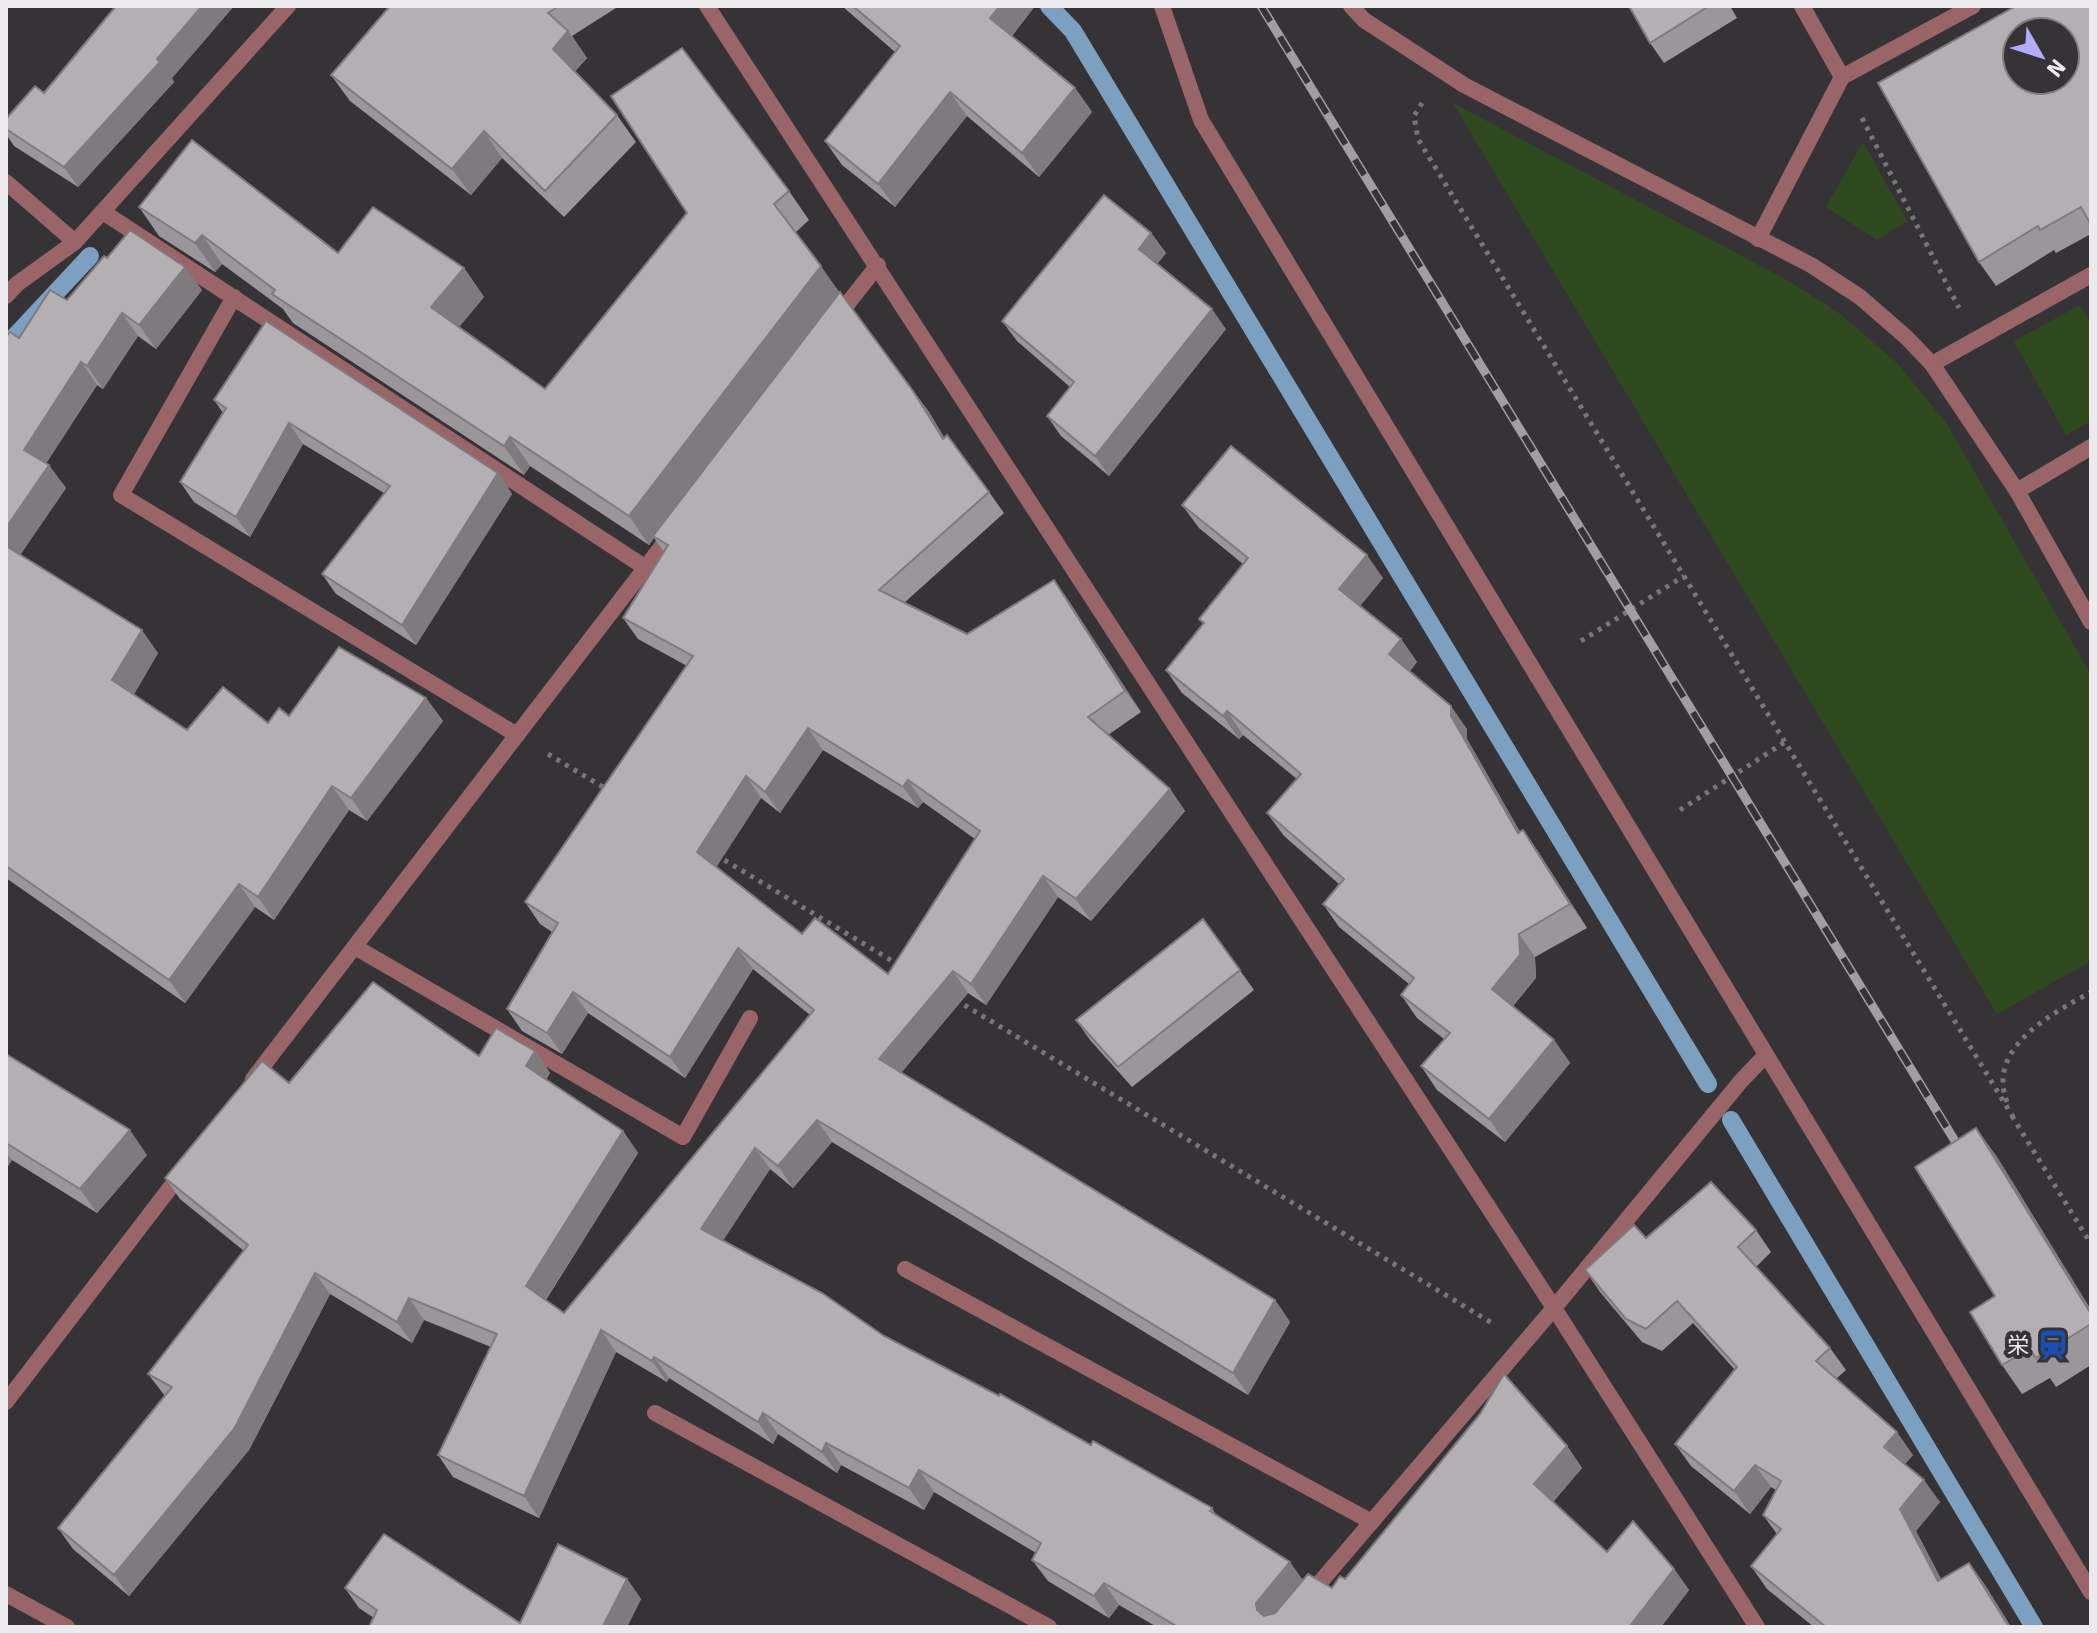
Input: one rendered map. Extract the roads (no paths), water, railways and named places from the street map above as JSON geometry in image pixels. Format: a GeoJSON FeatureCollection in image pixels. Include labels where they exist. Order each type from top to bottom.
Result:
{"type":"FeatureCollection","features":[{"type":"Feature","properties":{"kind":"street"},"geometry":{"type":"LineString","coordinates":[[6,296],[17,284],[75,242],[288,6]]}},
{"type":"Feature","properties":{"kind":"street"},"geometry":{"type":"LineString","coordinates":[[707,6],[1554,1308],[1757,1627]]}},
{"type":"Feature","properties":{"kind":"street"},"geometry":{"type":"LineString","coordinates":[[1162,6],[1201,120],[2091,1592]]}},
{"type":"Feature","properties":{"kind":"street"},"geometry":{"type":"LineString","coordinates":[[1351,6],[1364,20],[1464,85],[1811,265],[1860,297],[1932,364],[2017,491],[2091,622]]}},
{"type":"Feature","properties":{"kind":"street"},"geometry":{"type":"LineString","coordinates":[[1802,6],[1842,77]]}},
{"type":"Feature","properties":{"kind":"street"},"geometry":{"type":"LineString","coordinates":[[1758,239],[1842,77],[1973,6]]}},
{"type":"Feature","properties":{"kind":"street"},"geometry":{"type":"LineString","coordinates":[[6,182],[75,242]]}},
{"type":"Feature","properties":{"kind":"street"},"geometry":{"type":"LineString","coordinates":[[103,212],[646,568]]}},
{"type":"Feature","properties":{"kind":"street"},"geometry":{"type":"LineString","coordinates":[[828,330],[878,265]]}},
{"type":"Feature","properties":{"kind":"street"},"geometry":{"type":"LineString","coordinates":[[1932,364],[2091,275]]}},
{"type":"Feature","properties":{"kind":"street"},"geometry":{"type":"LineString","coordinates":[[234,297],[121,495],[517,735]]}},
{"type":"Feature","properties":{"kind":"street"},"geometry":{"type":"LineString","coordinates":[[2017,491],[2091,447]]}},
{"type":"Feature","properties":{"kind":"street"},"geometry":{"type":"LineString","coordinates":[[238,1099],[684,517]]}},
{"type":"Feature","properties":{"kind":"street"},"geometry":{"type":"LineString","coordinates":[[355,947],[683,1137],[750,1018]]}},
{"type":"Feature","properties":{"kind":"street"},"geometry":{"type":"LineString","coordinates":[[1282,1627],[1766,1055]]}},
{"type":"Feature","properties":{"kind":"street"},"geometry":{"type":"LineString","coordinates":[[9,1392],[190,1162]]}},
{"type":"Feature","properties":{"kind":"street"},"geometry":{"type":"LineString","coordinates":[[905,1269],[1372,1522]]}},
{"type":"Feature","properties":{"kind":"street"},"geometry":{"type":"LineString","coordinates":[[655,1413],[1049,1627]]}},
{"type":"Feature","properties":{"kind":"street"},"geometry":{"type":"LineString","coordinates":[[6,1594],[67,1627]]}},
{"type":"Feature","properties":{"kind":"waterway"},"geometry":{"type":"LineString","coordinates":[[1049,6],[1073,31],[1708,1084]]}},
{"type":"Feature","properties":{"kind":"waterway"},"geometry":{"type":"LineString","coordinates":[[6,346],[90,256]]}},
{"type":"Feature","properties":{"kind":"waterway"},"geometry":{"type":"LineString","coordinates":[[1731,1120],[2034,1627]]}},
{"type":"Feature","properties":{"kind":"railway"},"geometry":{"type":"LineString","coordinates":[[1261,6],[1966,1159]]}},
{"type":"Feature","properties":{"kind":"place","name":"栄"},"geometry":{"type":"Point","coordinates":[2053,1345]}}]}
